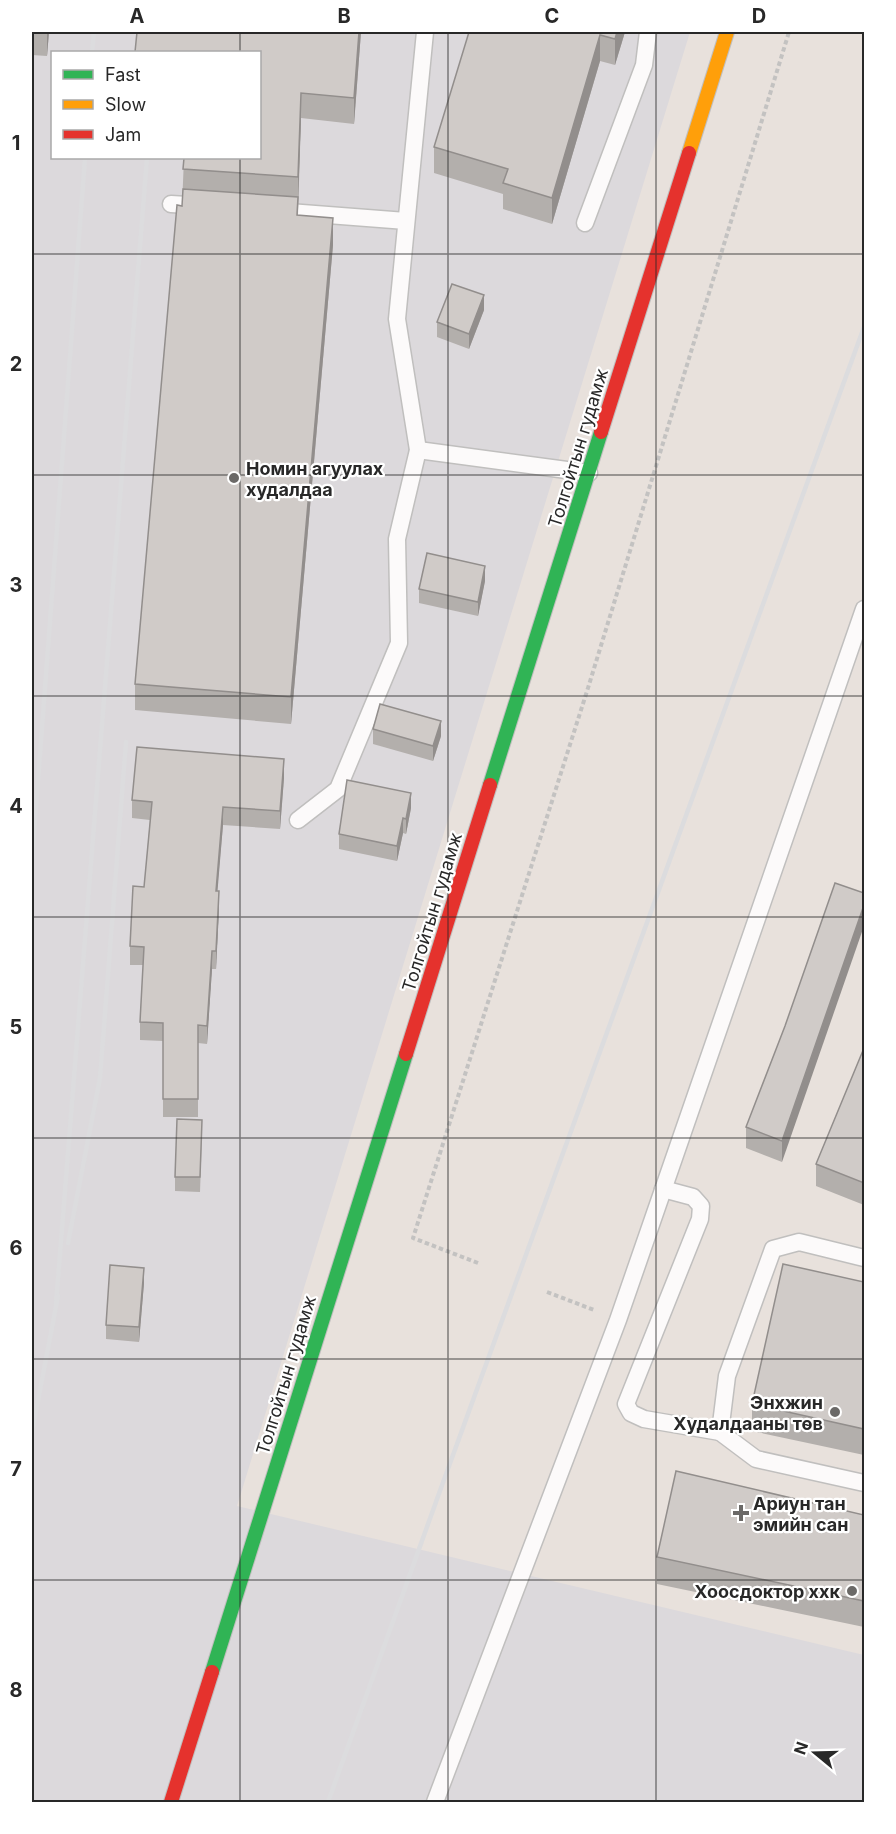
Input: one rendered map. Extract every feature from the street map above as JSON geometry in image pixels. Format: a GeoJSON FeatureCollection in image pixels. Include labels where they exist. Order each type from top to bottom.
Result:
{"type":"FeatureCollection","features":[{"type":"Feature","properties":{"kind":"main road","name":"Толгойтын гудамж"},"geometry":{"type":"LineString","coordinates":[[171,1803],[727,32]]}},
{"type":"Feature","properties":{"kind":"lane"},"geometry":{"type":"LineString","coordinates":[[298,819],[338,789],[399,644],[397,539],[418,450],[397,319],[425,32]]}},
{"type":"Feature","properties":{"kind":"lane"},"geometry":{"type":"LineString","coordinates":[[585,223],[644,65],[648,32]]}},
{"type":"Feature","properties":{"kind":"lane"},"geometry":{"type":"LineString","coordinates":[[171,204],[218,207]]}},
{"type":"Feature","properties":{"kind":"lane"},"geometry":{"type":"LineString","coordinates":[[265,211],[406,221]]}},
{"type":"Feature","properties":{"kind":"lane"},"geometry":{"type":"LineString","coordinates":[[418,450],[589,473]]}},
{"type":"Feature","properties":{"kind":"lane"},"geometry":{"type":"LineString","coordinates":[[435,1803],[618,1320],[864,609]]}},
{"type":"Feature","properties":{"kind":"lane"},"geometry":{"type":"LineString","coordinates":[[663,1189],[693,1197],[701,1206],[700,1219],[626,1404],[632,1413],[644,1419],[720,1432],[756,1459],[864,1483]]}},
{"type":"Feature","properties":{"kind":"lane"},"geometry":{"type":"LineString","coordinates":[[720,1432],[727,1376],[773,1249],[800,1242],[864,1258]]}},
{"type":"Feature","properties":{"kind":"path"},"geometry":{"type":"LineString","coordinates":[[477,1263],[413,1238],[584,700],[789,32]]}},
{"type":"Feature","properties":{"kind":"path"},"geometry":{"type":"LineString","coordinates":[[547,1292],[618,1320]]}},
{"type":"Feature","properties":{"kind":"shaded area"},"geometry":{"type":"Polygon","coordinates":[[[32,32],[690,32],[237,1506],[864,1655],[864,1802],[32,1802],[32,32]]]}},
{"type":"Feature","properties":{"kind":"building"},"geometry":{"type":"Polygon","coordinates":[[[137,32],[359,32],[354,98],[301,93],[298,177],[183,169],[184,159],[261,159],[261,51],[135,51],[137,32]]]}},
{"type":"Feature","properties":{"kind":"building"},"geometry":{"type":"Polygon","coordinates":[[[469,32],[617,32],[615,39],[600,35],[552,198],[503,183],[508,169],[434,147],[469,32]]]}},
{"type":"Feature","properties":{"kind":"building","name":"Номин агуулах худалдаа"},"geometry":{"type":"Polygon","coordinates":[[[183,189],[298,197],[297,215],[333,218],[291,697],[135,684],[177,205],[182,206],[183,189]]]}},
{"type":"Feature","properties":{"kind":"building"},"geometry":{"type":"Polygon","coordinates":[[[452,284],[484,295],[469,334],[437,322],[452,284]]]}},
{"type":"Feature","properties":{"kind":"building"},"geometry":{"type":"Polygon","coordinates":[[[427,553],[485,566],[478,602],[419,589],[427,553]]]}},
{"type":"Feature","properties":{"kind":"building"},"geometry":{"type":"Polygon","coordinates":[[[380,704],[441,721],[433,746],[373,729],[380,704]]]}},
{"type":"Feature","properties":{"kind":"building"},"geometry":{"type":"Polygon","coordinates":[[[137,747],[284,759],[280,811],[223,807],[216,891],[219,891],[216,951],[212,951],[207,1026],[198,1025],[198,1099],[163,1099],[163,1023],[140,1022],[144,947],[130,946],[133,886],[144,887],[152,802],[132,800],[137,747]]]}},
{"type":"Feature","properties":{"kind":"building"},"geometry":{"type":"Polygon","coordinates":[[[347,780],[411,793],[406,819],[403,818],[397,846],[339,834],[347,780]]]}},
{"type":"Feature","properties":{"kind":"building"},"geometry":{"type":"Polygon","coordinates":[[[835,883],[864,893],[864,905],[782,1141],[746,1127],[785,1026],[835,883]]]}},
{"type":"Feature","properties":{"kind":"building"},"geometry":{"type":"Polygon","coordinates":[[[864,1048],[864,1183],[816,1164],[864,1048]]]}},
{"type":"Feature","properties":{"kind":"building"},"geometry":{"type":"Polygon","coordinates":[[[177,1119],[202,1120],[200,1177],[175,1177],[177,1119]]]}},
{"type":"Feature","properties":{"kind":"building"},"geometry":{"type":"Polygon","coordinates":[[[783,1264],[864,1282],[864,1429],[752,1404],[783,1264]]]}},
{"type":"Feature","properties":{"kind":"building"},"geometry":{"type":"Polygon","coordinates":[[[110,1265],[144,1268],[139,1327],[106,1325],[110,1265]]]}},
{"type":"Feature","properties":{"kind":"building"},"geometry":{"type":"Polygon","coordinates":[[[676,1471],[864,1515],[864,1601],[657,1557],[676,1471]]]}},
{"type":"Feature","properties":{"kind":"railway"},"geometry":{"type":"LineString","coordinates":[[92,51],[94,32]]}},
{"type":"Feature","properties":{"kind":"railway"},"geometry":{"type":"LineString","coordinates":[[32,860],[85,159]]}},
{"type":"Feature","properties":{"kind":"railway"},"geometry":{"type":"LineString","coordinates":[[56,1304],[147,159]]}},
{"type":"Feature","properties":{"kind":"railway"},"geometry":{"type":"LineString","coordinates":[[328,1802],[864,327]]}},
{"type":"Feature","properties":{"kind":"railway"},"geometry":{"type":"LineString","coordinates":[[68,1243],[100,1078],[126,742]]}},
{"type":"Feature","properties":{"kind":"railway"},"geometry":{"type":"LineString","coordinates":[[32,1432],[58,1296]]}},
{"type":"Feature","properties":{"kind":"traffic: fast"},"geometry":{"type":"LineString","coordinates":[[490,785],[601,432]]}},
{"type":"Feature","properties":{"kind":"traffic: fast"},"geometry":{"type":"LineString","coordinates":[[212,1672],[406,1054]]}},
{"type":"Feature","properties":{"kind":"traffic: slow"},"geometry":{"type":"LineString","coordinates":[[689,153],[727,32]]}},
{"type":"Feature","properties":{"kind":"traffic: jam"},"geometry":{"type":"LineString","coordinates":[[601,432],[689,153]]}},
{"type":"Feature","properties":{"kind":"traffic: jam"},"geometry":{"type":"LineString","coordinates":[[406,1054],[490,785]]}},
{"type":"Feature","properties":{"kind":"traffic: jam"},"geometry":{"type":"LineString","coordinates":[[171,1802],[212,1672]]}},
{"type":"Feature","properties":{"kind":"place","name":"Номин агуулах худалдаа"},"geometry":{"type":"Point","coordinates":[234,478]}},
{"type":"Feature","properties":{"kind":"place","name":"Энхжин Худалдааны төв"},"geometry":{"type":"Point","coordinates":[835,1412]}},
{"type":"Feature","properties":{"kind":"place","name":"Ариун тан эмийн сан"},"geometry":{"type":"Point","coordinates":[741,1513]}},
{"type":"Feature","properties":{"kind":"place","name":"Хоосдоктор ххк"},"geometry":{"type":"Point","coordinates":[852,1591]}}]}
